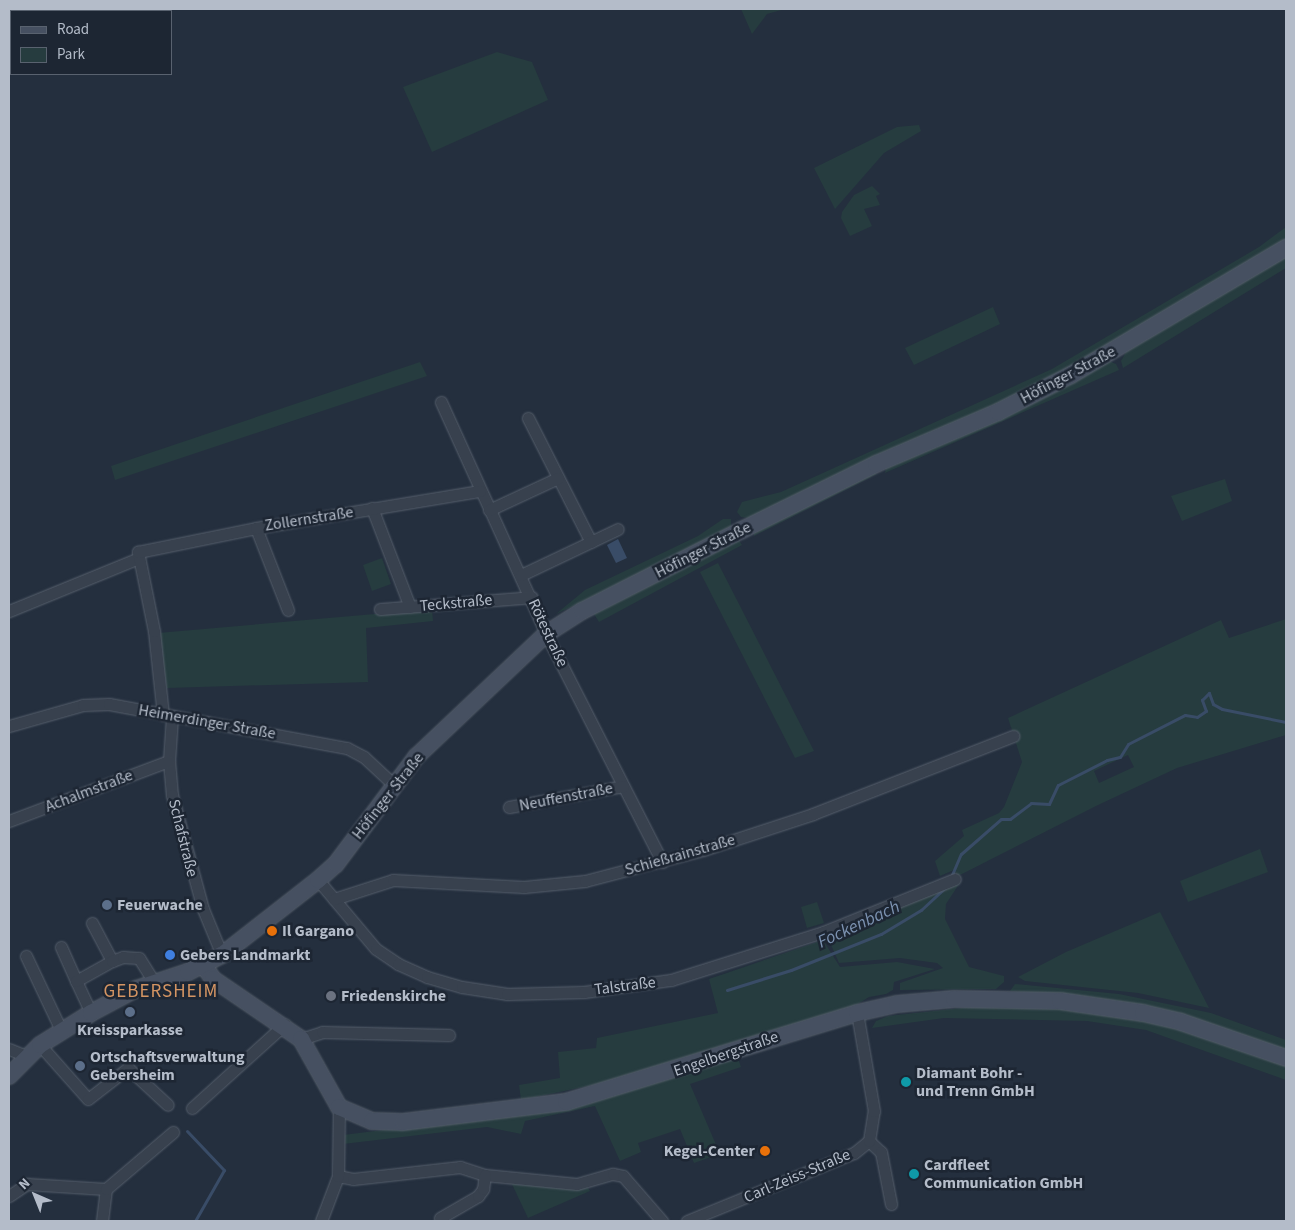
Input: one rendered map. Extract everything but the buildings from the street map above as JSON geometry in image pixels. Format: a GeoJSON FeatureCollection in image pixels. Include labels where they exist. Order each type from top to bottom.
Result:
{"type":"FeatureCollection","features":[{"type":"Feature","properties":{"kind":"street","name":"Höfinger Straße"},"geometry":{"type":"LineString","coordinates":[[9,1076],[26,1056],[61,1030],[154,982],[204,966],[222,955],[318,880],[336,864],[394,784],[445,728],[546,634],[582,611],[742,530],[876,464],[998,412],[1071,375],[1286,248]]}},
{"type":"Feature","properties":{"kind":"street","name":"Rötestraße"},"geometry":{"type":"LineString","coordinates":[[441,402],[480,491],[532,597],[546,634],[662,862]]}},
{"type":"Feature","properties":{"kind":"street"},"geometry":{"type":"LineString","coordinates":[[528,418],[591,542]]}},
{"type":"Feature","properties":{"kind":"street"},"geometry":{"type":"LineString","coordinates":[[489,510],[558,478]]}},
{"type":"Feature","properties":{"kind":"street","name":"Zollernstraße"},"geometry":{"type":"LineString","coordinates":[[9,611],[138,555],[256,528],[480,491]]}},
{"type":"Feature","properties":{"kind":"street"},"geometry":{"type":"LineString","coordinates":[[372,508],[410,607]]}},
{"type":"Feature","properties":{"kind":"street"},"geometry":{"type":"LineString","coordinates":[[256,528],[288,610]]}},
{"type":"Feature","properties":{"kind":"street"},"geometry":{"type":"LineString","coordinates":[[521,575],[618,529]]}},
{"type":"Feature","properties":{"kind":"street","name":"Schafstraße"},"geometry":{"type":"LineString","coordinates":[[138,555],[168,716],[172,796],[182,840],[203,909],[222,955]]}},
{"type":"Feature","properties":{"kind":"street","name":"Teckstraße"},"geometry":{"type":"LineString","coordinates":[[380,609],[532,597]]}},
{"type":"Feature","properties":{"kind":"street","name":"Heimerdinger Straße"},"geometry":{"type":"LineString","coordinates":[[9,726],[84,705],[109,704],[346,748],[364,757],[394,784]]}},
{"type":"Feature","properties":{"kind":"street","name":"Schießrainstraße"},"geometry":{"type":"LineString","coordinates":[[334,899],[392,880],[524,887],[585,881],[662,862],[813,814],[1012,736]]}},
{"type":"Feature","properties":{"kind":"street","name":"Achalmstraße"},"geometry":{"type":"LineString","coordinates":[[9,821],[169,761]]}},
{"type":"Feature","properties":{"kind":"street","name":"Neuffenstraße"},"geometry":{"type":"LineString","coordinates":[[509,807],[623,786]]}},
{"type":"Feature","properties":{"kind":"street","name":"Talstraße"},"geometry":{"type":"LineString","coordinates":[[318,880],[376,949],[426,977],[462,987],[507,994],[575,992],[671,980],[748,958],[823,932],[943,882],[955,879]]}},
{"type":"Feature","properties":{"kind":"street"},"geometry":{"type":"LineString","coordinates":[[92,923],[112,961]]}},
{"type":"Feature","properties":{"kind":"street"},"geometry":{"type":"LineString","coordinates":[[62,947],[91,1013]]}},
{"type":"Feature","properties":{"kind":"street"},"geometry":{"type":"LineString","coordinates":[[26,956],[61,1030]]}},
{"type":"Feature","properties":{"kind":"street"},"geometry":{"type":"LineString","coordinates":[[76,981],[123,957],[139,958],[154,982]]}},
{"type":"Feature","properties":{"kind":"street"},"geometry":{"type":"LineString","coordinates":[[204,966],[213,979],[285,1024],[301,1039],[339,1107],[338,1176],[321,1221]]}},
{"type":"Feature","properties":{"kind":"street","name":"Engelbergstraße"},"geometry":{"type":"LineString","coordinates":[[339,1107],[372,1122],[402,1122],[566,1102],[857,1013],[897,1004],[954,999],[1060,1001],[1143,1013],[1286,1058]]}},
{"type":"Feature","properties":{"kind":"street","name":"Carl-Zeiss-Straße"},"geometry":{"type":"LineString","coordinates":[[687,1221],[838,1160],[869,1141],[874,1112],[857,1013]]}},
{"type":"Feature","properties":{"kind":"street"},"geometry":{"type":"LineString","coordinates":[[192,1108],[285,1024]]}},
{"type":"Feature","properties":{"kind":"street"},"geometry":{"type":"LineString","coordinates":[[301,1039],[322,1032],[449,1035]]}},
{"type":"Feature","properties":{"kind":"street"},"geometry":{"type":"LineString","coordinates":[[40,1045],[88,1099],[128,1068],[168,1105]]}},
{"type":"Feature","properties":{"kind":"street"},"geometry":{"type":"LineString","coordinates":[[9,1049],[26,1056]]}},
{"type":"Feature","properties":{"kind":"street"},"geometry":{"type":"LineString","coordinates":[[102,1221],[106,1189],[173,1132]]}},
{"type":"Feature","properties":{"kind":"street"},"geometry":{"type":"LineString","coordinates":[[869,1141],[882,1152],[891,1204]]}},
{"type":"Feature","properties":{"kind":"street"},"geometry":{"type":"LineString","coordinates":[[338,1176],[353,1179],[460,1167],[485,1175],[577,1184],[607,1174],[623,1176],[662,1221]]}},
{"type":"Feature","properties":{"kind":"street"},"geometry":{"type":"LineString","coordinates":[[440,1218],[478,1196],[483,1189],[485,1175]]}},
{"type":"Feature","properties":{"kind":"street"},"geometry":{"type":"LineString","coordinates":[[9,1196],[27,1184],[106,1189]]}},
{"type":"Feature","properties":{"kind":"green space"},"geometry":{"type":"Polygon","coordinates":[[[741,9],[785,9],[767,14],[752,34],[741,9]]]}},
{"type":"Feature","properties":{"kind":"green space"},"geometry":{"type":"Polygon","coordinates":[[[497,52],[532,62],[548,100],[432,152],[403,87],[497,52]]]}},
{"type":"Feature","properties":{"kind":"green space"},"geometry":{"type":"Polygon","coordinates":[[[919,125],[921,131],[884,153],[835,209],[814,168],[897,127],[919,125]]]}},
{"type":"Feature","properties":{"kind":"green space"},"geometry":{"type":"Polygon","coordinates":[[[872,186],[880,194],[876,196],[880,205],[864,209],[872,226],[850,236],[841,218],[842,212],[854,195],[872,186]]]}},
{"type":"Feature","properties":{"kind":"green space"},"geometry":{"type":"Polygon","coordinates":[[[1286,227],[1286,242],[1064,373],[748,518],[741,517],[737,512],[742,502],[781,492],[1052,369],[1259,247],[1286,227]]]}},
{"type":"Feature","properties":{"kind":"green space"},"geometry":{"type":"Polygon","coordinates":[[[1286,256],[1286,268],[1123,368],[1121,361],[1126,352],[1286,256]]]}},
{"type":"Feature","properties":{"kind":"green space"},"geometry":{"type":"Polygon","coordinates":[[[993,307],[1000,324],[914,365],[905,348],[993,307]]]}},
{"type":"Feature","properties":{"kind":"green space"},"geometry":{"type":"Polygon","coordinates":[[[1109,361],[1116,364],[1119,370],[885,473],[886,467],[1109,361]]]}},
{"type":"Feature","properties":{"kind":"green space"},"geometry":{"type":"Polygon","coordinates":[[[420,362],[427,376],[115,480],[111,466],[420,362]]]}},
{"type":"Feature","properties":{"kind":"green space"},"geometry":{"type":"Polygon","coordinates":[[[872,472],[877,474],[754,536],[754,532],[872,472]]]}},
{"type":"Feature","properties":{"kind":"green space"},"geometry":{"type":"Polygon","coordinates":[[[1225,479],[1232,501],[1182,521],[1171,496],[1225,479]]]}},
{"type":"Feature","properties":{"kind":"green space"},"geometry":{"type":"Polygon","coordinates":[[[723,519],[731,519],[731,527],[660,566],[556,614],[585,590],[698,536],[723,519]]]}},
{"type":"Feature","properties":{"kind":"green space"},"geometry":{"type":"Polygon","coordinates":[[[739,540],[742,545],[599,622],[594,614],[739,540]]]}},
{"type":"Feature","properties":{"kind":"green space"},"geometry":{"type":"Polygon","coordinates":[[[382,558],[391,584],[372,591],[363,565],[382,558]]]}},
{"type":"Feature","properties":{"kind":"green space"},"geometry":{"type":"Polygon","coordinates":[[[718,563],[814,751],[795,758],[700,572],[718,563]]]}},
{"type":"Feature","properties":{"kind":"green space"},"geometry":{"type":"Polygon","coordinates":[[[432,609],[433,621],[366,628],[368,682],[167,688],[158,633],[432,609]]]}},
{"type":"Feature","properties":{"kind":"green space"},"geometry":{"type":"Polygon","coordinates":[[[1286,619],[1286,735],[1177,768],[1098,805],[962,874],[957,876],[954,870],[940,876],[935,861],[964,836],[962,830],[999,813],[1004,807],[1022,762],[1008,718],[1221,620],[1229,638],[1286,619]],[[1128,755],[1094,771],[1099,783],[1134,767],[1128,755]]]}},
{"type":"Feature","properties":{"kind":"green space"},"geometry":{"type":"Polygon","coordinates":[[[1260,849],[1268,872],[1188,902],[1180,881],[1260,849]]]}},
{"type":"Feature","properties":{"kind":"green space"},"geometry":{"type":"Polygon","coordinates":[[[961,881],[946,904],[945,919],[969,967],[1004,976],[1004,982],[996,989],[900,990],[900,983],[943,968],[937,963],[900,958],[839,963],[828,938],[961,881]]]}},
{"type":"Feature","properties":{"kind":"green space"},"geometry":{"type":"Polygon","coordinates":[[[817,902],[824,923],[807,928],[801,907],[817,902]]]}},
{"type":"Feature","properties":{"kind":"green space"},"geometry":{"type":"Polygon","coordinates":[[[1160,912],[1209,1008],[1138,993],[1025,981],[1018,977],[1066,952],[1160,912]]]}},
{"type":"Feature","properties":{"kind":"green space"},"geometry":{"type":"Polygon","coordinates":[[[823,940],[840,967],[897,962],[935,969],[894,982],[893,990],[886,994],[869,997],[850,1009],[617,1080],[521,1100],[519,1085],[560,1078],[558,1052],[596,1048],[597,1038],[718,1013],[709,979],[823,940]]]}},
{"type":"Feature","properties":{"kind":"green space"},"geometry":{"type":"Polygon","coordinates":[[[1015,984],[1119,994],[1211,1013],[1286,1040],[1286,1053],[1060,996],[1010,991],[1015,984]]]}},
{"type":"Feature","properties":{"kind":"green space"},"geometry":{"type":"Polygon","coordinates":[[[988,1005],[1060,1008],[1153,1021],[1286,1065],[1286,1080],[1146,1030],[1087,1021],[944,1018],[872,1028],[876,1021],[888,1016],[988,1005]]]}},
{"type":"Feature","properties":{"kind":"green space"},"geometry":{"type":"Polygon","coordinates":[[[738,1058],[741,1067],[690,1084],[720,1154],[694,1163],[680,1129],[638,1143],[641,1152],[620,1161],[595,1106],[525,1121],[521,1134],[487,1127],[343,1144],[343,1135],[471,1119],[738,1058]]]}},
{"type":"Feature","properties":{"kind":"green space"},"geometry":{"type":"Polygon","coordinates":[[[510,1180],[587,1186],[590,1191],[528,1218],[510,1180]]]}},
{"type":"Feature","properties":{"kind":"water"},"geometry":{"type":"Polygon","coordinates":[[[618,539],[627,558],[616,563],[607,545],[618,539]]]}},
{"type":"Feature","properties":{"kind":"waterway","name":"Fockenbach"},"geometry":{"type":"LineString","coordinates":[[951,877],[961,854],[1001,819],[1010,819],[1031,803],[1049,804],[1058,785],[1107,760],[1120,757],[1128,744],[1185,715],[1197,717],[1206,711],[1202,700],[1209,693],[1213,704],[1222,709],[1286,722]]}},
{"type":"Feature","properties":{"kind":"waterway","name":"Fockenbach"},"geometry":{"type":"LineString","coordinates":[[727,990],[791,970],[881,934],[921,910],[946,887]]}},
{"type":"Feature","properties":{"kind":"waterway"},"geometry":{"type":"LineString","coordinates":[[187,1131],[224,1170],[195,1221]]}},
{"type":"Feature","properties":{"kind":"place","name":"Feuerwache"},"geometry":{"type":"Point","coordinates":[107,905]}},
{"type":"Feature","properties":{"kind":"place","name":"Il Gargano"},"geometry":{"type":"Point","coordinates":[272,931]}},
{"type":"Feature","properties":{"kind":"place","name":"Gebers Landmarkt"},"geometry":{"type":"Point","coordinates":[170,955]}},
{"type":"Feature","properties":{"kind":"place","name":"Friedenskirche"},"geometry":{"type":"Point","coordinates":[331,996]}},
{"type":"Feature","properties":{"kind":"place","name":"Kreissparkasse"},"geometry":{"type":"Point","coordinates":[130,1012]}},
{"type":"Feature","properties":{"kind":"place","name":"Ortschaftsverwaltung Gebersheim"},"geometry":{"type":"Point","coordinates":[80,1066]}},
{"type":"Feature","properties":{"kind":"place","name":"Diamant Bohr - und Trenn GmbH"},"geometry":{"type":"Point","coordinates":[906,1082]}},
{"type":"Feature","properties":{"kind":"place","name":"Kegel-Center"},"geometry":{"type":"Point","coordinates":[765,1151]}},
{"type":"Feature","properties":{"kind":"place","name":"Cardfleet Communication GmbH"},"geometry":{"type":"Point","coordinates":[914,1174]}},
{"type":"Feature","properties":{"kind":"district","name":"GEBERSHEIM"},"geometry":{"type":"Point","coordinates":[161,992]}}]}
